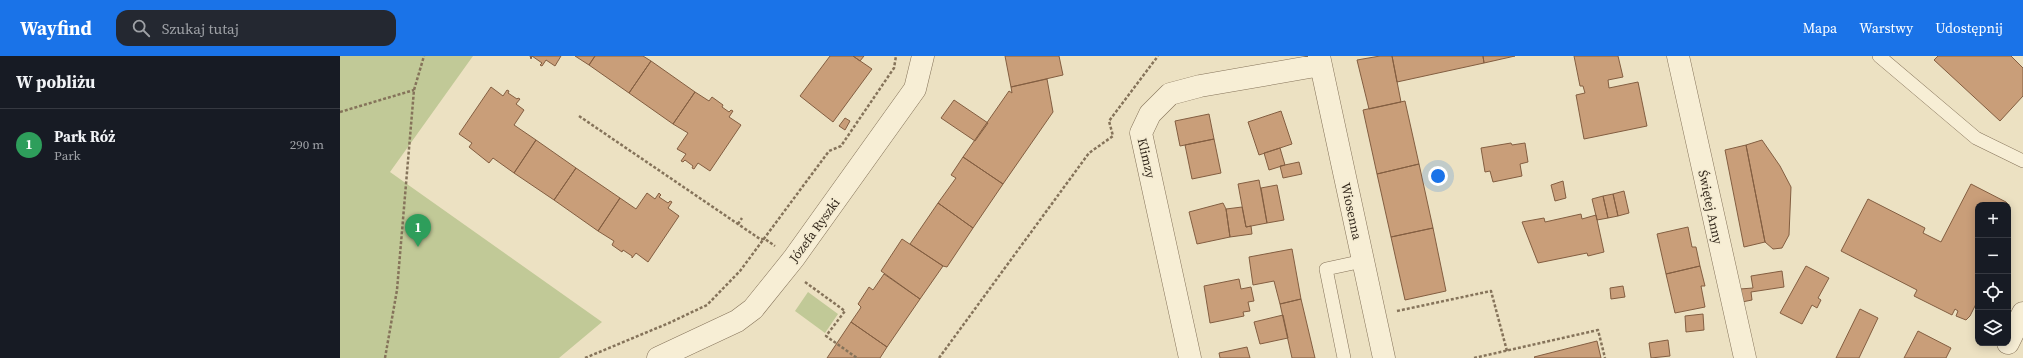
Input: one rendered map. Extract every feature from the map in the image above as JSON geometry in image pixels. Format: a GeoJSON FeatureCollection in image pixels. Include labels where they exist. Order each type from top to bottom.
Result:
{"type":"FeatureCollection","features":[{"type":"Feature","properties":{"kind":"street","name":"Józefa Ryszki"},"geometry":{"type":"LineString","coordinates":[[658,358],[737,321],[753,310],[794,258],[915,89],[923,56]]}},
{"type":"Feature","properties":{"kind":"street","name":"Świętej Anny"},"geometry":{"type":"LineString","coordinates":[[1678,56],[1745,358]]}},
{"type":"Feature","properties":{"kind":"street","name":"Wiosenna"},"geometry":{"type":"LineString","coordinates":[[1320,60],[1384,358]]}},
{"type":"Feature","properties":{"kind":"street","name":"Klimzy"},"geometry":{"type":"LineString","coordinates":[[1190,358],[1141,133],[1150,114],[1170,94],[1320,60]]}},
{"type":"Feature","properties":{"kind":"street"},"geometry":{"type":"LineString","coordinates":[[2011,337],[2023,313]]}},
{"type":"Feature","properties":{"kind":"street"},"geometry":{"type":"LineString","coordinates":[[2000,358],[2006,346]]}},
{"type":"Feature","properties":{"kind":"lane"},"geometry":{"type":"LineString","coordinates":[[1880,56],[1976,138],[2023,161]]}},
{"type":"Feature","properties":{"kind":"lane"},"geometry":{"type":"LineString","coordinates":[[1344,358],[1326,269],[1363,261]]}},
{"type":"Feature","properties":{"kind":"path"},"geometry":{"type":"LineString","coordinates":[[385,358],[397,290],[414,90],[424,56]]}},
{"type":"Feature","properties":{"kind":"path"},"geometry":{"type":"LineString","coordinates":[[585,358],[668,323],[706,305],[740,271],[829,151],[841,146],[894,68],[896,56]]}},
{"type":"Feature","properties":{"kind":"path"},"geometry":{"type":"LineString","coordinates":[[939,358],[1088,153],[1113,136],[1109,121],[1158,56]]}},
{"type":"Feature","properties":{"kind":"path"},"geometry":{"type":"LineString","coordinates":[[340,112],[414,90]]}},
{"type":"Feature","properties":{"kind":"path"},"geometry":{"type":"LineString","coordinates":[[579,116],[760,239],[765,239],[794,258]]}},
{"type":"Feature","properties":{"kind":"path"},"geometry":{"type":"LineString","coordinates":[[738,224],[742,218]]}},
{"type":"Feature","properties":{"kind":"path"},"geometry":{"type":"LineString","coordinates":[[805,282],[845,311],[826,336],[857,358]]}},
{"type":"Feature","properties":{"kind":"path"},"geometry":{"type":"LineString","coordinates":[[1395,312],[1491,291],[1507,351]]}},
{"type":"Feature","properties":{"kind":"path"},"geometry":{"type":"LineString","coordinates":[[1474,358],[1598,330],[1605,358]]}},
{"type":"Feature","properties":{"kind":"green space"},"geometry":{"type":"Polygon","coordinates":[[[340,56],[473,56],[390,172],[602,322],[559,358],[340,358],[340,56]]]}},
{"type":"Feature","properties":{"kind":"green space"},"geometry":{"type":"Polygon","coordinates":[[[808,292],[838,314],[825,333],[795,311],[808,292]]]}},
{"type":"Feature","properties":{"kind":"building"},"geometry":{"type":"Polygon","coordinates":[[[532,56],[561,56],[555,66],[546,60],[542,66],[540,65],[542,63],[532,56]]]}},
{"type":"Feature","properties":{"kind":"building"},"geometry":{"type":"Polygon","coordinates":[[[575,56],[595,56],[589,65],[575,56]]]}},
{"type":"Feature","properties":{"kind":"building"},"geometry":{"type":"Polygon","coordinates":[[[595,56],[643,56],[651,61],[629,93],[589,65],[595,56]]]}},
{"type":"Feature","properties":{"kind":"building"},"geometry":{"type":"Polygon","coordinates":[[[830,56],[853,56],[872,69],[833,122],[800,96],[830,56]]]}},
{"type":"Feature","properties":{"kind":"building"},"geometry":{"type":"Polygon","coordinates":[[[853,56],[864,56],[860,61],[853,56]]]}},
{"type":"Feature","properties":{"kind":"building"},"geometry":{"type":"Polygon","coordinates":[[[1005,56],[1059,56],[1063,75],[1011,87],[1005,56]]]}},
{"type":"Feature","properties":{"kind":"building"},"geometry":{"type":"Polygon","coordinates":[[[1380,56],[1392,56],[1401,102],[1369,109],[1357,60],[1380,56]]]}},
{"type":"Feature","properties":{"kind":"building"},"geometry":{"type":"Polygon","coordinates":[[[1392,56],[1483,56],[1484,63],[1397,82],[1392,56]]]}},
{"type":"Feature","properties":{"kind":"building"},"geometry":{"type":"Polygon","coordinates":[[[1483,56],[1515,56],[1484,63],[1483,56]]]}},
{"type":"Feature","properties":{"kind":"building"},"geometry":{"type":"Polygon","coordinates":[[[1574,56],[1618,56],[1623,77],[1608,80],[1609,88],[1638,82],[1647,126],[1584,139],[1576,95],[1585,93],[1583,86],[1580,86],[1574,56]]]}},
{"type":"Feature","properties":{"kind":"building"},"geometry":{"type":"Polygon","coordinates":[[[1938,56],[2011,56],[2023,68],[2023,96],[2000,121],[1934,60],[1938,56]]]}},
{"type":"Feature","properties":{"kind":"building"},"geometry":{"type":"Polygon","coordinates":[[[651,61],[695,92],[673,124],[629,93],[651,61]]]}},
{"type":"Feature","properties":{"kind":"building"},"geometry":{"type":"Polygon","coordinates":[[[1047,79],[1053,112],[1003,184],[963,157],[1009,91],[1012,93],[1011,87],[1047,79]]]}},
{"type":"Feature","properties":{"kind":"building"},"geometry":{"type":"Polygon","coordinates":[[[491,87],[503,96],[507,90],[509,91],[508,93],[517,99],[520,99],[516,104],[524,110],[514,125],[536,140],[514,173],[493,158],[489,163],[469,147],[472,143],[459,134],[491,87]]]}},
{"type":"Feature","properties":{"kind":"building"},"geometry":{"type":"Polygon","coordinates":[[[695,92],[709,101],[712,97],[723,105],[722,107],[729,112],[731,110],[733,111],[729,117],[741,125],[710,171],[698,163],[694,169],[692,168],[693,166],[685,160],[683,162],[681,161],[686,154],[677,149],[688,133],[673,124],[695,92]]]}},
{"type":"Feature","properties":{"kind":"building"},"geometry":{"type":"Polygon","coordinates":[[[954,100],[988,123],[975,141],[941,118],[954,100]]]}},
{"type":"Feature","properties":{"kind":"building"},"geometry":{"type":"Polygon","coordinates":[[[1405,101],[1419,164],[1377,174],[1363,110],[1405,101]]]}},
{"type":"Feature","properties":{"kind":"building"},"geometry":{"type":"Polygon","coordinates":[[[1281,111],[1292,144],[1259,155],[1248,122],[1281,111]]]}},
{"type":"Feature","properties":{"kind":"building"},"geometry":{"type":"Polygon","coordinates":[[[1209,114],[1214,139],[1180,146],[1175,121],[1209,114]]]}},
{"type":"Feature","properties":{"kind":"building"},"geometry":{"type":"Polygon","coordinates":[[[845,118],[850,121],[845,130],[839,126],[845,118]]]}},
{"type":"Feature","properties":{"kind":"building"},"geometry":{"type":"Polygon","coordinates":[[[1214,139],[1221,173],[1192,179],[1185,145],[1214,139]]]}},
{"type":"Feature","properties":{"kind":"building"},"geometry":{"type":"Polygon","coordinates":[[[536,140],[576,168],[554,200],[514,173],[536,140]]]}},
{"type":"Feature","properties":{"kind":"building"},"geometry":{"type":"Polygon","coordinates":[[[1762,140],[1780,166],[1791,187],[1789,235],[1782,248],[1773,249],[1765,242],[1746,145],[1762,140]]]}},
{"type":"Feature","properties":{"kind":"building"},"geometry":{"type":"Polygon","coordinates":[[[1511,143],[1512,145],[1525,143],[1528,162],[1520,164],[1522,176],[1493,182],[1490,171],[1485,172],[1481,148],[1511,143]]]}},
{"type":"Feature","properties":{"kind":"building"},"geometry":{"type":"Polygon","coordinates":[[[1746,145],[1765,242],[1744,247],[1725,150],[1746,145]]]}},
{"type":"Feature","properties":{"kind":"building"},"geometry":{"type":"Polygon","coordinates":[[[1280,148],[1285,165],[1269,170],[1264,153],[1280,148]]]}},
{"type":"Feature","properties":{"kind":"building"},"geometry":{"type":"Polygon","coordinates":[[[963,157],[1003,184],[973,228],[938,203],[956,178],[951,175],[963,157]]]}},
{"type":"Feature","properties":{"kind":"building"},"geometry":{"type":"Polygon","coordinates":[[[1299,162],[1302,174],[1283,178],[1280,166],[1299,162]]]}},
{"type":"Feature","properties":{"kind":"building"},"geometry":{"type":"Polygon","coordinates":[[[1419,164],[1433,228],[1391,237],[1377,174],[1419,164]]]}},
{"type":"Feature","properties":{"kind":"building"},"geometry":{"type":"Polygon","coordinates":[[[576,168],[620,198],[598,231],[554,200],[576,168]]]}},
{"type":"Feature","properties":{"kind":"building"},"geometry":{"type":"Polygon","coordinates":[[[1259,180],[1267,223],[1246,227],[1238,184],[1259,180]]]}},
{"type":"Feature","properties":{"kind":"building"},"geometry":{"type":"Polygon","coordinates":[[[1563,181],[1566,198],[1555,201],[1551,185],[1563,181]]]}},
{"type":"Feature","properties":{"kind":"building"},"geometry":{"type":"Polygon","coordinates":[[[1971,184],[2006,202],[1975,202],[1975,306],[1970,316],[1966,320],[1956,316],[1958,311],[1955,309],[1952,315],[1914,296],[1917,290],[1841,251],[1868,199],[1925,228],[1923,233],[1941,242],[1971,184]]]}},
{"type":"Feature","properties":{"kind":"building"},"geometry":{"type":"Polygon","coordinates":[[[1277,185],[1284,220],[1267,223],[1261,188],[1277,185]]]}},
{"type":"Feature","properties":{"kind":"building"},"geometry":{"type":"Polygon","coordinates":[[[1624,191],[1629,213],[1618,216],[1613,194],[1624,191]]]}},
{"type":"Feature","properties":{"kind":"building"},"geometry":{"type":"Polygon","coordinates":[[[647,193],[655,199],[659,193],[661,195],[659,197],[668,203],[670,201],[672,202],[668,208],[679,216],[648,262],[636,253],[632,258],[632,256],[623,250],[622,252],[612,245],[614,241],[598,231],[620,198],[636,209],[647,193]]]}},
{"type":"Feature","properties":{"kind":"building"},"geometry":{"type":"Polygon","coordinates":[[[1613,194],[1618,216],[1608,218],[1603,196],[1613,194]]]}},
{"type":"Feature","properties":{"kind":"building"},"geometry":{"type":"Polygon","coordinates":[[[1603,196],[1608,218],[1597,220],[1592,199],[1603,196]]]}},
{"type":"Feature","properties":{"kind":"building"},"geometry":{"type":"Polygon","coordinates":[[[938,203],[973,228],[947,267],[943,266],[910,244],[938,203]]]}},
{"type":"Feature","properties":{"kind":"building"},"geometry":{"type":"Polygon","coordinates":[[[1223,203],[1226,209],[1230,237],[1197,244],[1189,212],[1223,203]]]}},
{"type":"Feature","properties":{"kind":"building"},"geometry":{"type":"Polygon","coordinates":[[[1242,207],[1246,227],[1251,226],[1252,234],[1230,237],[1226,209],[1242,207]]]}},
{"type":"Feature","properties":{"kind":"building"},"geometry":{"type":"Polygon","coordinates":[[[1581,214],[1582,219],[1596,215],[1604,252],[1588,256],[1587,253],[1538,263],[1522,222],[1544,218],[1545,222],[1581,214]]]}},
{"type":"Feature","properties":{"kind":"building"},"geometry":{"type":"Polygon","coordinates":[[[1688,227],[1692,247],[1696,247],[1700,266],[1666,274],[1657,234],[1688,227]]]}},
{"type":"Feature","properties":{"kind":"building"},"geometry":{"type":"Polygon","coordinates":[[[1433,228],[1446,291],[1405,300],[1391,237],[1433,228]]]}},
{"type":"Feature","properties":{"kind":"building"},"geometry":{"type":"Polygon","coordinates":[[[902,239],[943,266],[920,299],[881,271],[902,239]]]}},
{"type":"Feature","properties":{"kind":"building"},"geometry":{"type":"Polygon","coordinates":[[[1292,249],[1301,299],[1280,304],[1274,281],[1253,285],[1249,257],[1292,249]]]}},
{"type":"Feature","properties":{"kind":"building"},"geometry":{"type":"Polygon","coordinates":[[[1700,266],[1705,286],[1701,286],[1705,307],[1675,313],[1666,274],[1700,266]]]}},
{"type":"Feature","properties":{"kind":"building"},"geometry":{"type":"Polygon","coordinates":[[[1806,266],[1829,278],[1818,298],[1821,300],[1817,308],[1812,305],[1802,324],[1780,313],[1806,266]]]}},
{"type":"Feature","properties":{"kind":"building"},"geometry":{"type":"Polygon","coordinates":[[[1782,271],[1784,287],[1751,292],[1752,300],[1742,302],[1740,289],[1753,288],[1751,276],[1782,271]]]}},
{"type":"Feature","properties":{"kind":"building"},"geometry":{"type":"Polygon","coordinates":[[[884,274],[920,299],[887,347],[851,322],[860,309],[861,307],[858,304],[869,287],[873,290],[884,274]]]}},
{"type":"Feature","properties":{"kind":"building"},"geometry":{"type":"Polygon","coordinates":[[[1239,279],[1241,289],[1251,287],[1254,301],[1248,302],[1250,311],[1243,312],[1244,316],[1210,323],[1204,286],[1239,279]]]}},
{"type":"Feature","properties":{"kind":"building"},"geometry":{"type":"Polygon","coordinates":[[[1623,286],[1625,297],[1611,299],[1610,288],[1623,286]]]}},
{"type":"Feature","properties":{"kind":"building"},"geometry":{"type":"Polygon","coordinates":[[[1301,299],[1315,358],[1292,358],[1280,304],[1301,299]]]}},
{"type":"Feature","properties":{"kind":"building"},"geometry":{"type":"Polygon","coordinates":[[[1860,309],[1878,318],[1859,358],[1836,358],[1860,309]]]}},
{"type":"Feature","properties":{"kind":"building"},"geometry":{"type":"Polygon","coordinates":[[[1703,314],[1704,330],[1686,332],[1685,316],[1703,314]]]}},
{"type":"Feature","properties":{"kind":"building"},"geometry":{"type":"Polygon","coordinates":[[[1283,315],[1288,338],[1260,344],[1254,322],[1283,315]]]}},
{"type":"Feature","properties":{"kind":"building"},"geometry":{"type":"Polygon","coordinates":[[[851,322],[887,347],[880,358],[827,358],[851,322]]]}},
{"type":"Feature","properties":{"kind":"building"},"geometry":{"type":"Polygon","coordinates":[[[1918,331],[1951,348],[1946,358],[1904,358],[1918,331]]]}},
{"type":"Feature","properties":{"kind":"building"},"geometry":{"type":"Polygon","coordinates":[[[1668,340],[1670,356],[1651,358],[1649,343],[1668,340]]]}},
{"type":"Feature","properties":{"kind":"building"},"geometry":{"type":"Polygon","coordinates":[[[1597,341],[1601,358],[1534,357],[1597,341]]]}},
{"type":"Feature","properties":{"kind":"building"},"geometry":{"type":"Polygon","coordinates":[[[1247,347],[1250,358],[1220,358],[1219,353],[1247,347]]]}},
{"type":"Feature","properties":{"kind":"place","name":"Park Róż"},"geometry":{"type":"Point","coordinates":[418,247]}}]}
